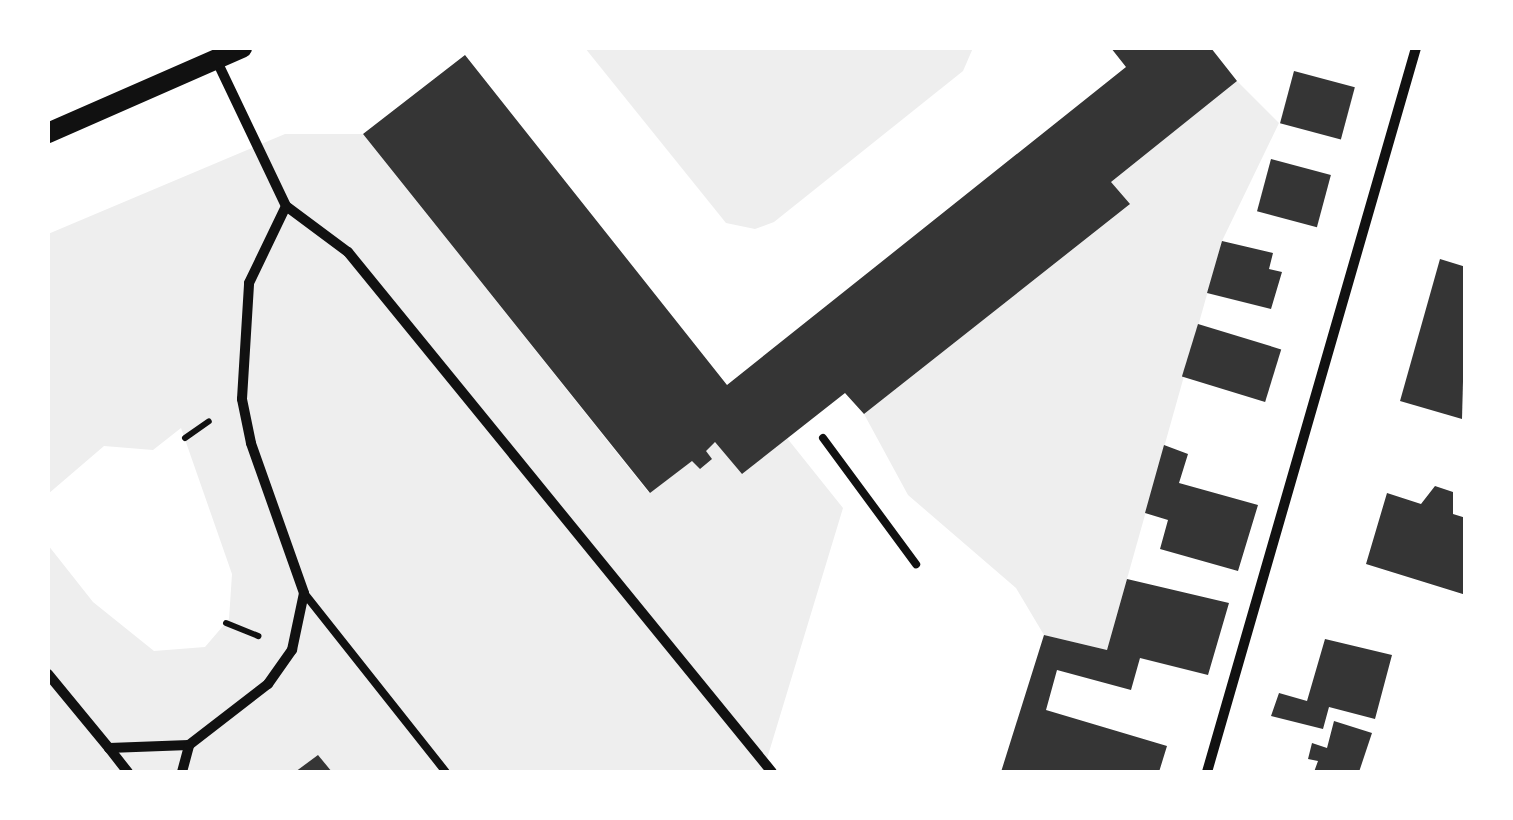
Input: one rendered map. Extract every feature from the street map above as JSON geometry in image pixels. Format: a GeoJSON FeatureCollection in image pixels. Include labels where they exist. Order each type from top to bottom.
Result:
{"type":"FeatureCollection","features":[{"type":"Feature","properties":{"kind":"main road"},"geometry":{"type":"LineString","coordinates":[[48,132],[242,48]]}},
{"type":"Feature","properties":{"kind":"street"},"geometry":{"type":"LineString","coordinates":[[1207,772],[1416,48]]}},
{"type":"Feature","properties":{"kind":"street"},"geometry":{"type":"LineString","coordinates":[[216,59],[286,206],[348,252],[772,772]]}},
{"type":"Feature","properties":{"kind":"street"},"geometry":{"type":"LineString","coordinates":[[182,772],[190,745],[268,684],[292,650],[304,593],[251,443],[242,399],[249,284],[286,206]]}},
{"type":"Feature","properties":{"kind":"street"},"geometry":{"type":"LineString","coordinates":[[48,674],[128,772]]}},
{"type":"Feature","properties":{"kind":"street"},"geometry":{"type":"LineString","coordinates":[[109,748],[190,745]]}},
{"type":"Feature","properties":{"kind":"lane"},"geometry":{"type":"LineString","coordinates":[[823,438],[916,564]]}},
{"type":"Feature","properties":{"kind":"lane"},"geometry":{"type":"LineString","coordinates":[[304,593],[446,772]]}},
{"type":"Feature","properties":{"kind":"shaded area"},"geometry":{"type":"Polygon","coordinates":[[[585,48],[973,48],[963,71],[774,222],[755,229],[726,223],[585,48]]]}},
{"type":"Feature","properties":{"kind":"shaded area"},"geometry":{"type":"Polygon","coordinates":[[[1237,81],[1279,123],[1222,241],[1107,650],[1044,635],[1016,588],[908,495],[864,414],[1129,205],[1111,182],[1237,81]]]}},
{"type":"Feature","properties":{"kind":"shaded area"},"geometry":{"type":"Polygon","coordinates":[[[285,134],[363,134],[649,493],[715,442],[742,474],[787,438],[843,508],[763,772],[48,772],[48,545],[93,602],[154,651],[205,647],[229,619],[232,574],[181,428],[153,450],[104,446],[48,494],[48,234],[285,134]]]}},
{"type":"Feature","properties":{"kind":"building"},"geometry":{"type":"Polygon","coordinates":[[[1111,48],[1211,48],[1237,81],[1111,182],[1130,204],[864,414],[845,393],[742,474],[715,442],[706,451],[712,459],[700,469],[692,461],[650,493],[363,134],[465,55],[727,385],[1126,67],[1111,48]]]}},
{"type":"Feature","properties":{"kind":"building"},"geometry":{"type":"Polygon","coordinates":[[[1294,71],[1355,87],[1341,139],[1280,123],[1294,71]]]}},
{"type":"Feature","properties":{"kind":"building"},"geometry":{"type":"Polygon","coordinates":[[[1271,159],[1331,175],[1317,227],[1257,211],[1271,159]]]}},
{"type":"Feature","properties":{"kind":"building"},"geometry":{"type":"Polygon","coordinates":[[[1222,241],[1273,253],[1269,269],[1282,272],[1271,309],[1207,293],[1222,241]]]}},
{"type":"Feature","properties":{"kind":"building"},"geometry":{"type":"Polygon","coordinates":[[[1440,259],[1466,267],[1462,419],[1400,401],[1440,259]]]}},
{"type":"Feature","properties":{"kind":"building"},"geometry":{"type":"Polygon","coordinates":[[[1198,324],[1281,349],[1265,402],[1182,377],[1198,324]]]}},
{"type":"Feature","properties":{"kind":"building"},"geometry":{"type":"Polygon","coordinates":[[[1164,445],[1188,454],[1179,483],[1258,505],[1238,571],[1160,549],[1168,520],[1145,513],[1164,445]]]}},
{"type":"Feature","properties":{"kind":"building"},"geometry":{"type":"Polygon","coordinates":[[[1435,486],[1453,492],[1453,514],[1466,518],[1466,595],[1366,564],[1387,493],[1421,504],[1435,486]]]}},
{"type":"Feature","properties":{"kind":"building"},"geometry":{"type":"Polygon","coordinates":[[[1127,579],[1229,603],[1208,675],[1140,658],[1131,690],[1057,670],[1046,710],[1167,746],[1159,772],[1001,772],[1044,635],[1107,650],[1127,579]]]}},
{"type":"Feature","properties":{"kind":"building"},"geometry":{"type":"Polygon","coordinates":[[[1325,639],[1392,655],[1375,719],[1329,707],[1323,729],[1271,716],[1279,693],[1307,701],[1325,639]]]}},
{"type":"Feature","properties":{"kind":"building"},"geometry":{"type":"Polygon","coordinates":[[[1334,721],[1372,733],[1359,772],[1314,772],[1318,761],[1308,759],[1312,743],[1327,748],[1334,721]]]}},
{"type":"Feature","properties":{"kind":"building"},"geometry":{"type":"Polygon","coordinates":[[[318,755],[332,772],[295,772],[318,755]]]}}]}
